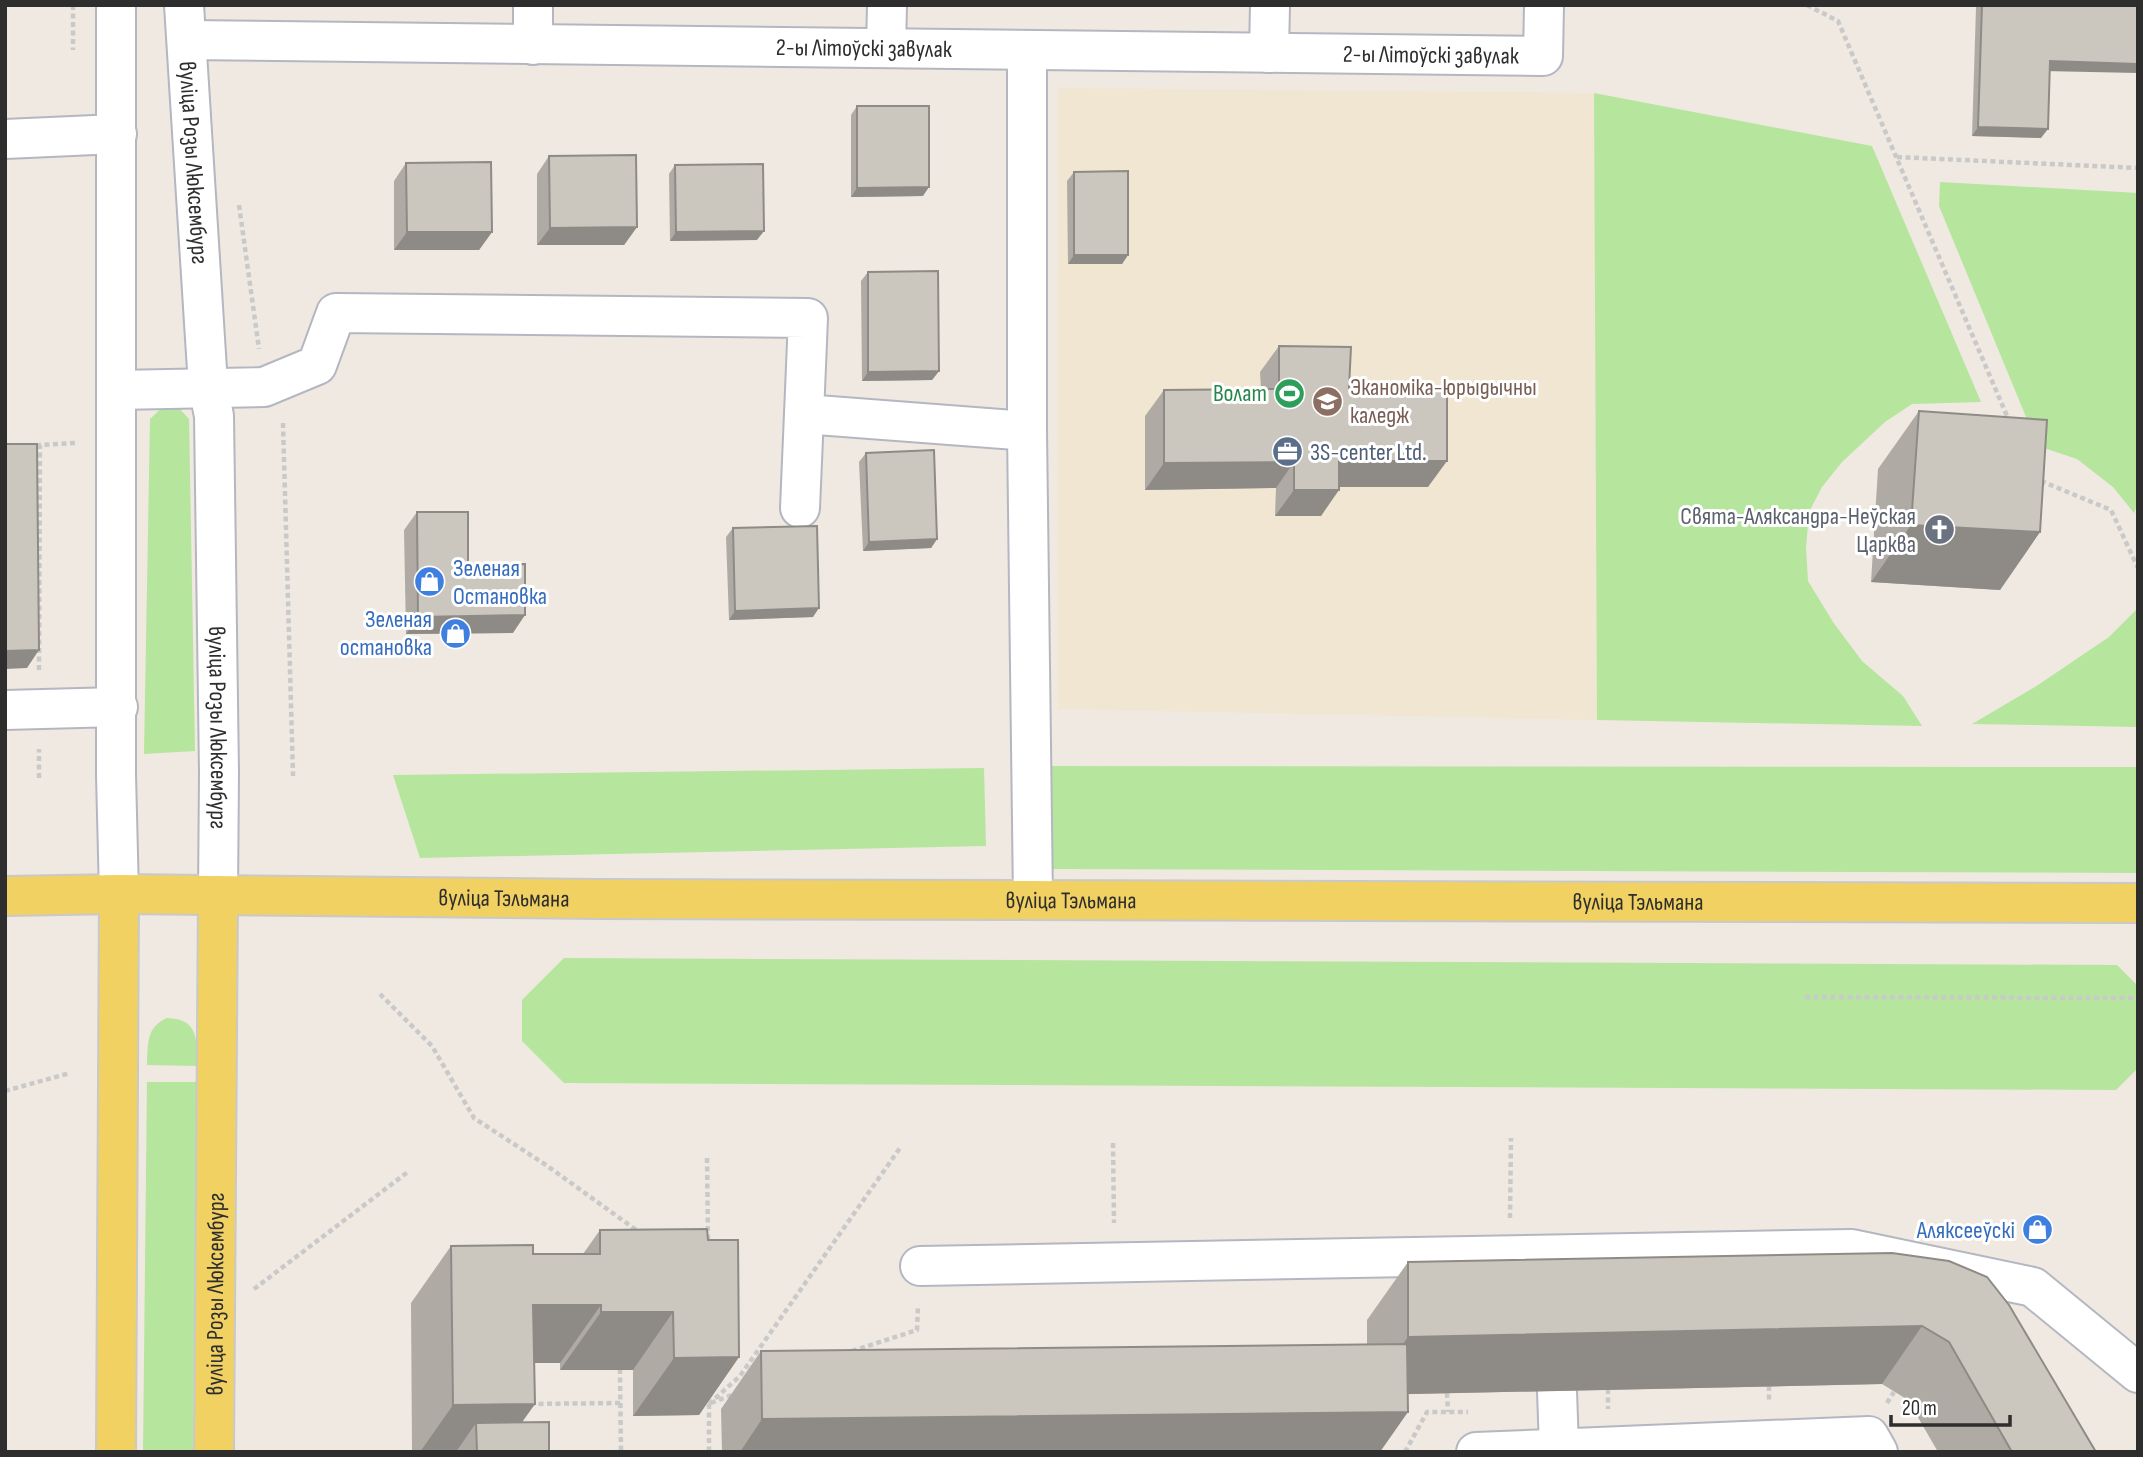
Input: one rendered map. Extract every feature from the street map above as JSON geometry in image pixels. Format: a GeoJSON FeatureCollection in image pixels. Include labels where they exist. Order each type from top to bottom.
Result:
{"type":"FeatureCollection","features":[{"type":"Feature","properties":{"kind":"main road","name":"вуліца Тэльмана"},"geometry":{"type":"LineString","coordinates":[[5,896],[118,894],[343,898],[2138,904]]}},
{"type":"Feature","properties":{"kind":"main road"},"geometry":{"type":"LineString","coordinates":[[116,1452],[118,894]]}},
{"type":"Feature","properties":{"kind":"main road","name":"вуліца Розы Люксембург"},"geometry":{"type":"LineString","coordinates":[[214,1452],[219,895]]}},
{"type":"Feature","properties":{"kind":"street"},"geometry":{"type":"LineString","coordinates":[[116,5],[118,894]]}},
{"type":"Feature","properties":{"kind":"street"},"geometry":{"type":"LineString","coordinates":[[533,5],[533,45]]}},
{"type":"Feature","properties":{"kind":"street"},"geometry":{"type":"LineString","coordinates":[[887,5],[887,48]]}},
{"type":"Feature","properties":{"kind":"street"},"geometry":{"type":"LineString","coordinates":[[1269,52],[1270,5]]}},
{"type":"Feature","properties":{"kind":"street","name":"2-ы Літоўскі завулак"},"geometry":{"type":"LineString","coordinates":[[185,23],[533,45],[1543,57],[1544,5]]}},
{"type":"Feature","properties":{"kind":"street","name":"вуліца Розы Люксембург"},"geometry":{"type":"LineString","coordinates":[[185,23],[208,386],[214,429],[219,895]]}},
{"type":"Feature","properties":{"kind":"street"},"geometry":{"type":"LineString","coordinates":[[1027,50],[1027,432],[1033,900]]}},
{"type":"Feature","properties":{"kind":"street"},"geometry":{"type":"LineString","coordinates":[[5,139],[117,134]]}},
{"type":"Feature","properties":{"kind":"street"},"geometry":{"type":"LineString","coordinates":[[117,390],[208,386],[264,387],[317,365],[336,313],[808,318],[800,508]]}},
{"type":"Feature","properties":{"kind":"street"},"geometry":{"type":"LineString","coordinates":[[804,414],[1027,432]]}},
{"type":"Feature","properties":{"kind":"street"},"geometry":{"type":"LineString","coordinates":[[22,709],[118,707]]}},
{"type":"Feature","properties":{"kind":"street"},"geometry":{"type":"LineString","coordinates":[[920,1266],[1509,1255],[1553,1274],[1852,1249],[2033,1286],[2138,1373]]}},
{"type":"Feature","properties":{"kind":"street"},"geometry":{"type":"LineString","coordinates":[[1557,1391],[1559,1448]]}},
{"type":"Feature","properties":{"kind":"street"},"geometry":{"type":"LineString","coordinates":[[1476,1452],[1869,1436],[1878,1452]]}},
{"type":"Feature","properties":{"kind":"path"},"geometry":{"type":"LineString","coordinates":[[73,5],[73,53]]}},
{"type":"Feature","properties":{"kind":"path"},"geometry":{"type":"LineString","coordinates":[[1807,5],[1838,21],[2012,427]]}},
{"type":"Feature","properties":{"kind":"path"},"geometry":{"type":"LineString","coordinates":[[1897,157],[2138,168]]}},
{"type":"Feature","properties":{"kind":"path"},"geometry":{"type":"LineString","coordinates":[[39,778],[22,709],[40,445],[81,442]]}},
{"type":"Feature","properties":{"kind":"path"},"geometry":{"type":"LineString","coordinates":[[2034,478],[2111,510],[2138,567]]}},
{"type":"Feature","properties":{"kind":"path"},"geometry":{"type":"LineString","coordinates":[[380,994],[432,1046],[474,1118],[546,1165],[643,1235]]}},
{"type":"Feature","properties":{"kind":"path"},"geometry":{"type":"LineString","coordinates":[[1805,997],[2138,998]]}},
{"type":"Feature","properties":{"kind":"path"},"geometry":{"type":"LineString","coordinates":[[5,1091],[70,1073]]}},
{"type":"Feature","properties":{"kind":"path"},"geometry":{"type":"LineString","coordinates":[[1509,1255],[1511,1138]]}},
{"type":"Feature","properties":{"kind":"path"},"geometry":{"type":"LineString","coordinates":[[1113,1143],[1115,1263]]}},
{"type":"Feature","properties":{"kind":"path"},"geometry":{"type":"LineString","coordinates":[[709,1404],[740,1376],[901,1148]]}},
{"type":"Feature","properties":{"kind":"path"},"geometry":{"type":"LineString","coordinates":[[707,1158],[708,1254]]}},
{"type":"Feature","properties":{"kind":"path"},"geometry":{"type":"LineString","coordinates":[[247,1295],[409,1171]]}},
{"type":"Feature","properties":{"kind":"path"},"geometry":{"type":"LineString","coordinates":[[851,1351],[917,1330],[920,1266]]}},
{"type":"Feature","properties":{"kind":"path"},"geometry":{"type":"LineString","coordinates":[[620,1369],[621,1452]]}},
{"type":"Feature","properties":{"kind":"path"},"geometry":{"type":"LineString","coordinates":[[1769,1386],[1769,1406]]}},
{"type":"Feature","properties":{"kind":"path"},"geometry":{"type":"LineString","coordinates":[[1608,1390],[1608,1409]]}},
{"type":"Feature","properties":{"kind":"path"},"geometry":{"type":"LineString","coordinates":[[709,1391],[709,1452]]}},
{"type":"Feature","properties":{"kind":"path"},"geometry":{"type":"LineString","coordinates":[[1447,1393],[1448,1412]]}},
{"type":"Feature","properties":{"kind":"path"},"geometry":{"type":"LineString","coordinates":[[709,1404],[735,1395]]}},
{"type":"Feature","properties":{"kind":"path"},"geometry":{"type":"LineString","coordinates":[[523,1405],[620,1403]]}},
{"type":"Feature","properties":{"kind":"shaded area","name":"Эканоміка-юрыдычны каледж"},"geometry":{"type":"Polygon","coordinates":[[[1058,88],[1594,93],[1597,720],[1058,709],[1058,88]]]}},
{"type":"Feature","properties":{"kind":"green space"},"geometry":{"type":"Polygon","coordinates":[[[1594,93],[1872,146],[1981,402],[1912,404],[1885,422],[1842,462],[1822,487],[1809,512],[1806,548],[1808,581],[1833,622],[1862,661],[1903,696],[1922,726],[1597,720],[1594,93]]]}},
{"type":"Feature","properties":{"kind":"green space"},"geometry":{"type":"Polygon","coordinates":[[[1940,182],[2138,193],[2138,503],[2134,513],[2113,487],[2077,459],[2038,446],[1939,206],[1940,182]]]}},
{"type":"Feature","properties":{"kind":"green space"},"geometry":{"type":"Polygon","coordinates":[[[165,405],[177,406],[189,419],[195,751],[144,754],[150,419],[165,405]]]}},
{"type":"Feature","properties":{"kind":"green space"},"geometry":{"type":"Polygon","coordinates":[[[2138,608],[2138,727],[1972,724],[2035,687],[2109,637],[2138,608]]]}},
{"type":"Feature","properties":{"kind":"green space"},"geometry":{"type":"Polygon","coordinates":[[[1050,766],[2138,767],[2138,873],[1050,869],[1050,766]]]}},
{"type":"Feature","properties":{"kind":"green space"},"geometry":{"type":"Polygon","coordinates":[[[984,768],[986,846],[420,858],[393,775],[984,768]]]}},
{"type":"Feature","properties":{"kind":"green space"},"geometry":{"type":"Polygon","coordinates":[[[564,958],[2117,965],[2138,986],[2138,1068],[2116,1090],[564,1083],[522,1041],[522,1000],[564,958]]]}},
{"type":"Feature","properties":{"kind":"green space"},"geometry":{"type":"Polygon","coordinates":[[[167,1018],[185,1022],[191,1027],[196,1040],[197,1066],[147,1065],[148,1043],[152,1031],[167,1018]]]}},
{"type":"Feature","properties":{"kind":"green space"},"geometry":{"type":"Polygon","coordinates":[[[147,1082],[197,1082],[193,1452],[143,1452],[147,1082]]]}},
{"type":"Feature","properties":{"kind":"building"},"geometry":{"type":"Polygon","coordinates":[[[1982,5],[2138,5],[2138,64],[2050,61],[2048,129],[1978,127],[1982,5]]]}},
{"type":"Feature","properties":{"kind":"building"},"geometry":{"type":"Polygon","coordinates":[[[857,106],[929,106],[929,187],[857,188],[857,106]]]}},
{"type":"Feature","properties":{"kind":"building"},"geometry":{"type":"Polygon","coordinates":[[[636,155],[637,227],[550,228],[549,156],[636,155]]]}},
{"type":"Feature","properties":{"kind":"building"},"geometry":{"type":"Polygon","coordinates":[[[491,162],[492,232],[407,232],[406,163],[491,162]]]}},
{"type":"Feature","properties":{"kind":"building"},"geometry":{"type":"Polygon","coordinates":[[[763,164],[764,231],[676,232],[675,165],[763,164]]]}},
{"type":"Feature","properties":{"kind":"building"},"geometry":{"type":"Polygon","coordinates":[[[1128,171],[1128,255],[1074,255],[1074,172],[1128,171]]]}},
{"type":"Feature","properties":{"kind":"building"},"geometry":{"type":"Polygon","coordinates":[[[938,271],[939,371],[868,372],[868,272],[938,271]]]}},
{"type":"Feature","properties":{"kind":"building","name":"3S-center Ltd."},"geometry":{"type":"Polygon","coordinates":[[[1279,346],[1351,347],[1349,388],[1447,389],[1447,461],[1339,461],[1339,490],[1294,490],[1294,462],[1164,463],[1164,390],[1279,389],[1279,346]]]}},
{"type":"Feature","properties":{"kind":"building"},"geometry":{"type":"Polygon","coordinates":[[[1919,411],[2047,420],[2040,532],[1911,525],[1919,411]]]}},
{"type":"Feature","properties":{"kind":"building"},"geometry":{"type":"Polygon","coordinates":[[[5,444],[37,444],[39,650],[5,651],[5,444]]]}},
{"type":"Feature","properties":{"kind":"building"},"geometry":{"type":"Polygon","coordinates":[[[934,450],[937,539],[869,542],[866,453],[934,450]]]}},
{"type":"Feature","properties":{"kind":"building","name":"Зеленая Остановка"},"geometry":{"type":"Polygon","coordinates":[[[417,512],[468,512],[468,565],[525,564],[525,615],[418,617],[417,512]]]}},
{"type":"Feature","properties":{"kind":"building"},"geometry":{"type":"Polygon","coordinates":[[[817,526],[819,608],[735,611],[733,528],[817,526]]]}},
{"type":"Feature","properties":{"kind":"building"},"geometry":{"type":"Polygon","coordinates":[[[707,1229],[708,1240],[738,1240],[739,1357],[674,1358],[673,1312],[601,1312],[601,1305],[533,1305],[535,1404],[453,1405],[451,1246],[533,1245],[533,1254],[600,1254],[600,1230],[707,1229]]]}},
{"type":"Feature","properties":{"kind":"building"},"geometry":{"type":"Polygon","coordinates":[[[1892,1253],[1949,1261],[1987,1277],[2009,1305],[2096,1452],[2012,1452],[1949,1342],[1922,1326],[1408,1337],[1408,1262],[1892,1253]]]}},
{"type":"Feature","properties":{"kind":"building"},"geometry":{"type":"Polygon","coordinates":[[[1407,1344],[1408,1412],[762,1419],[761,1351],[1407,1344]]]}},
{"type":"Feature","properties":{"kind":"building"},"geometry":{"type":"Polygon","coordinates":[[[549,1422],[549,1452],[477,1452],[476,1423],[549,1422]]]}},
{"type":"Feature","properties":{"kind":"place","name":"Волат"},"geometry":{"type":"Point","coordinates":[1290,393]}},
{"type":"Feature","properties":{"kind":"place","name":"Эканоміка-юрыдычны каледж"},"geometry":{"type":"Point","coordinates":[1327,401]}},
{"type":"Feature","properties":{"kind":"place","name":"3S-center Ltd."},"geometry":{"type":"Point","coordinates":[1287,452]}},
{"type":"Feature","properties":{"kind":"place","name":"Свята-Аляксандра-Неўская Царква"},"geometry":{"type":"Point","coordinates":[1939,530]}},
{"type":"Feature","properties":{"kind":"place","name":"Зеленая Остановка"},"geometry":{"type":"Point","coordinates":[430,582]}},
{"type":"Feature","properties":{"kind":"place","name":"Зеленая остановка"},"geometry":{"type":"Point","coordinates":[455,633]}},
{"type":"Feature","properties":{"kind":"place","name":"Аляксееўскі"},"geometry":{"type":"Point","coordinates":[2038,1230]}}]}
